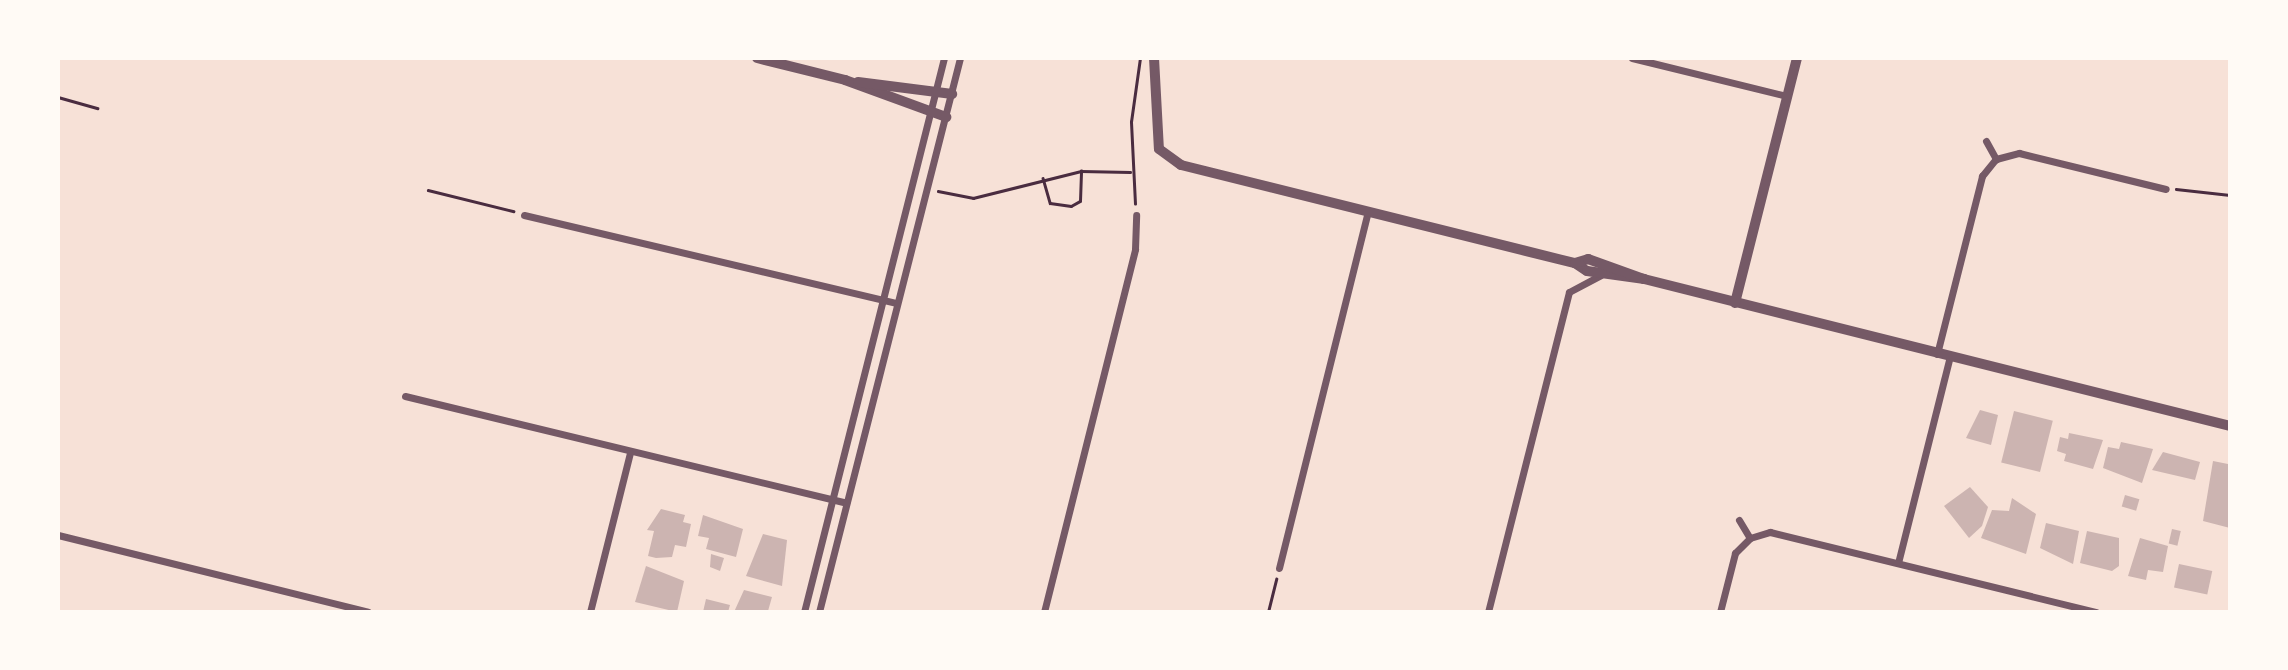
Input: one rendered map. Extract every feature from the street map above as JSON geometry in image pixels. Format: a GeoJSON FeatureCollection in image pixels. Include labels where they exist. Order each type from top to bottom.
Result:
{"type":"FeatureCollection","features":[{"type":"Feature","properties":{"kind":"street"},"geometry":{"type":"LineString","coordinates":[[757,58],[845,80],[952,94]]}},
{"type":"Feature","properties":{"kind":"street"},"geometry":{"type":"LineString","coordinates":[[804,612],[944,58]]}},
{"type":"Feature","properties":{"kind":"street"},"geometry":{"type":"LineString","coordinates":[[819,612],[960,58]]}},
{"type":"Feature","properties":{"kind":"street"},"geometry":{"type":"LineString","coordinates":[[1154,58],[1158,149],[1181,165],[1575,263],[1601,274],[1644,279]]}},
{"type":"Feature","properties":{"kind":"street"},"geometry":{"type":"LineString","coordinates":[[1632,58],[1787,96]]}},
{"type":"Feature","properties":{"kind":"street"},"geometry":{"type":"LineString","coordinates":[[1735,303],[1797,58]]}},
{"type":"Feature","properties":{"kind":"street"},"geometry":{"type":"LineString","coordinates":[[845,80],[946,117]]}},
{"type":"Feature","properties":{"kind":"street"},"geometry":{"type":"LineString","coordinates":[[1986,141],[1996,159]]}},
{"type":"Feature","properties":{"kind":"street"},"geometry":{"type":"LineString","coordinates":[[1937,354],[1982,176],[1996,159],[2019,153],[2166,189]]}},
{"type":"Feature","properties":{"kind":"street"},"geometry":{"type":"LineString","coordinates":[[1279,568],[1368,212]]}},
{"type":"Feature","properties":{"kind":"street"},"geometry":{"type":"LineString","coordinates":[[524,215],[897,303]]}},
{"type":"Feature","properties":{"kind":"street"},"geometry":{"type":"LineString","coordinates":[[1044,612],[1135,249],[1136,215]]}},
{"type":"Feature","properties":{"kind":"street"},"geometry":{"type":"LineString","coordinates":[[1575,263],[1588,259],[1644,279],[1735,303],[2230,426]]}},
{"type":"Feature","properties":{"kind":"street"},"geometry":{"type":"LineString","coordinates":[[1488,612],[1569,292],[1601,274]]}},
{"type":"Feature","properties":{"kind":"street"},"geometry":{"type":"LineString","coordinates":[[1898,563],[1950,356]]}},
{"type":"Feature","properties":{"kind":"street"},"geometry":{"type":"LineString","coordinates":[[405,396],[630,453],[846,503]]}},
{"type":"Feature","properties":{"kind":"street"},"geometry":{"type":"LineString","coordinates":[[590,612],[630,453]]}},
{"type":"Feature","properties":{"kind":"street"},"geometry":{"type":"LineString","coordinates":[[1739,520],[1750,538]]}},
{"type":"Feature","properties":{"kind":"street"},"geometry":{"type":"LineString","coordinates":[[1720,612],[1735,553],[1750,538],[1770,532],[2096,612]]}},
{"type":"Feature","properties":{"kind":"street"},"geometry":{"type":"LineString","coordinates":[[58,536],[368,612]]}},
{"type":"Feature","properties":{"kind":"path"},"geometry":{"type":"LineString","coordinates":[[1136,215],[1130,172],[1140,58]]}},
{"type":"Feature","properties":{"kind":"path"},"geometry":{"type":"LineString","coordinates":[[58,97],[97,108]]}},
{"type":"Feature","properties":{"kind":"path"},"geometry":{"type":"LineString","coordinates":[[938,191],[973,198],[1043,178],[1081,171],[1130,172]]}},
{"type":"Feature","properties":{"kind":"path"},"geometry":{"type":"LineString","coordinates":[[1043,178],[1045,196],[1059,208],[1080,201],[1081,171]]}},
{"type":"Feature","properties":{"kind":"path"},"geometry":{"type":"LineString","coordinates":[[2166,189],[2230,195]]}},
{"type":"Feature","properties":{"kind":"path"},"geometry":{"type":"LineString","coordinates":[[428,190],[524,215]]}},
{"type":"Feature","properties":{"kind":"path"},"geometry":{"type":"LineString","coordinates":[[1268,612],[1279,568]]}},
{"type":"Feature","properties":{"kind":"building"},"geometry":{"type":"Polygon","coordinates":[[[1980,410],[1998,415],[1991,445],[1966,438],[1980,410]]]}},
{"type":"Feature","properties":{"kind":"building"},"geometry":{"type":"Polygon","coordinates":[[[2014,411],[2053,421],[2040,472],[2001,462],[2014,411]]]}},
{"type":"Feature","properties":{"kind":"building"},"geometry":{"type":"Polygon","coordinates":[[[2069,433],[2103,440],[2093,469],[2064,461],[2066,454],[2057,451],[2060,437],[2068,439],[2069,433]]]}},
{"type":"Feature","properties":{"kind":"building"},"geometry":{"type":"Polygon","coordinates":[[[2121,442],[2153,449],[2142,483],[2103,468],[2108,447],[2119,449],[2121,442]]]}},
{"type":"Feature","properties":{"kind":"building"},"geometry":{"type":"Polygon","coordinates":[[[2163,452],[2200,462],[2195,480],[2152,470],[2163,452]]]}},
{"type":"Feature","properties":{"kind":"building"},"geometry":{"type":"Polygon","coordinates":[[[2230,459],[2230,528],[2203,521],[2213,461],[2228,464],[2230,459]]]}},
{"type":"Feature","properties":{"kind":"building"},"geometry":{"type":"Polygon","coordinates":[[[1970,487],[1988,507],[1982,526],[1969,538],[1944,506],[1970,487]]]}},
{"type":"Feature","properties":{"kind":"building"},"geometry":{"type":"Polygon","coordinates":[[[2125,495],[2139,499],[2136,511],[2122,507],[2125,495]]]}},
{"type":"Feature","properties":{"kind":"building"},"geometry":{"type":"Polygon","coordinates":[[[2012,498],[2036,514],[2026,554],[1981,538],[1992,510],[2009,511],[2012,498]]]}},
{"type":"Feature","properties":{"kind":"building"},"geometry":{"type":"Polygon","coordinates":[[[661,509],[685,515],[683,522],[691,524],[686,547],[675,545],[672,557],[656,558],[648,556],[654,531],[647,530],[661,509]]]}},
{"type":"Feature","properties":{"kind":"building"},"geometry":{"type":"Polygon","coordinates":[[[703,515],[743,529],[736,557],[706,549],[709,538],[698,536],[703,515]]]}},
{"type":"Feature","properties":{"kind":"building"},"geometry":{"type":"Polygon","coordinates":[[[2046,523],[2079,531],[2073,564],[2040,548],[2046,523]]]}},
{"type":"Feature","properties":{"kind":"building"},"geometry":{"type":"Polygon","coordinates":[[[2172,529],[2181,531],[2177,546],[2169,544],[2172,529]]]}},
{"type":"Feature","properties":{"kind":"building"},"geometry":{"type":"Polygon","coordinates":[[[2087,531],[2119,538],[2119,566],[2112,571],[2080,563],[2087,531]]]}},
{"type":"Feature","properties":{"kind":"building"},"geometry":{"type":"Polygon","coordinates":[[[763,534],[787,540],[782,586],[746,576],[763,534]]]}},
{"type":"Feature","properties":{"kind":"building"},"geometry":{"type":"Polygon","coordinates":[[[2140,538],[2168,546],[2163,572],[2148,570],[2146,580],[2128,576],[2140,538]]]}},
{"type":"Feature","properties":{"kind":"building"},"geometry":{"type":"Polygon","coordinates":[[[711,554],[724,558],[720,571],[710,567],[711,554]]]}},
{"type":"Feature","properties":{"kind":"building"},"geometry":{"type":"Polygon","coordinates":[[[2179,564],[2212,571],[2207,595],[2174,587],[2179,564]]]}},
{"type":"Feature","properties":{"kind":"building"},"geometry":{"type":"Polygon","coordinates":[[[646,566],[684,581],[677,612],[635,602],[646,566]]]}},
{"type":"Feature","properties":{"kind":"building"},"geometry":{"type":"Polygon","coordinates":[[[744,590],[772,597],[768,611],[734,612],[744,590]]]}},
{"type":"Feature","properties":{"kind":"building"},"geometry":{"type":"Polygon","coordinates":[[[706,599],[730,605],[728,612],[703,612],[706,599]]]}}]}
